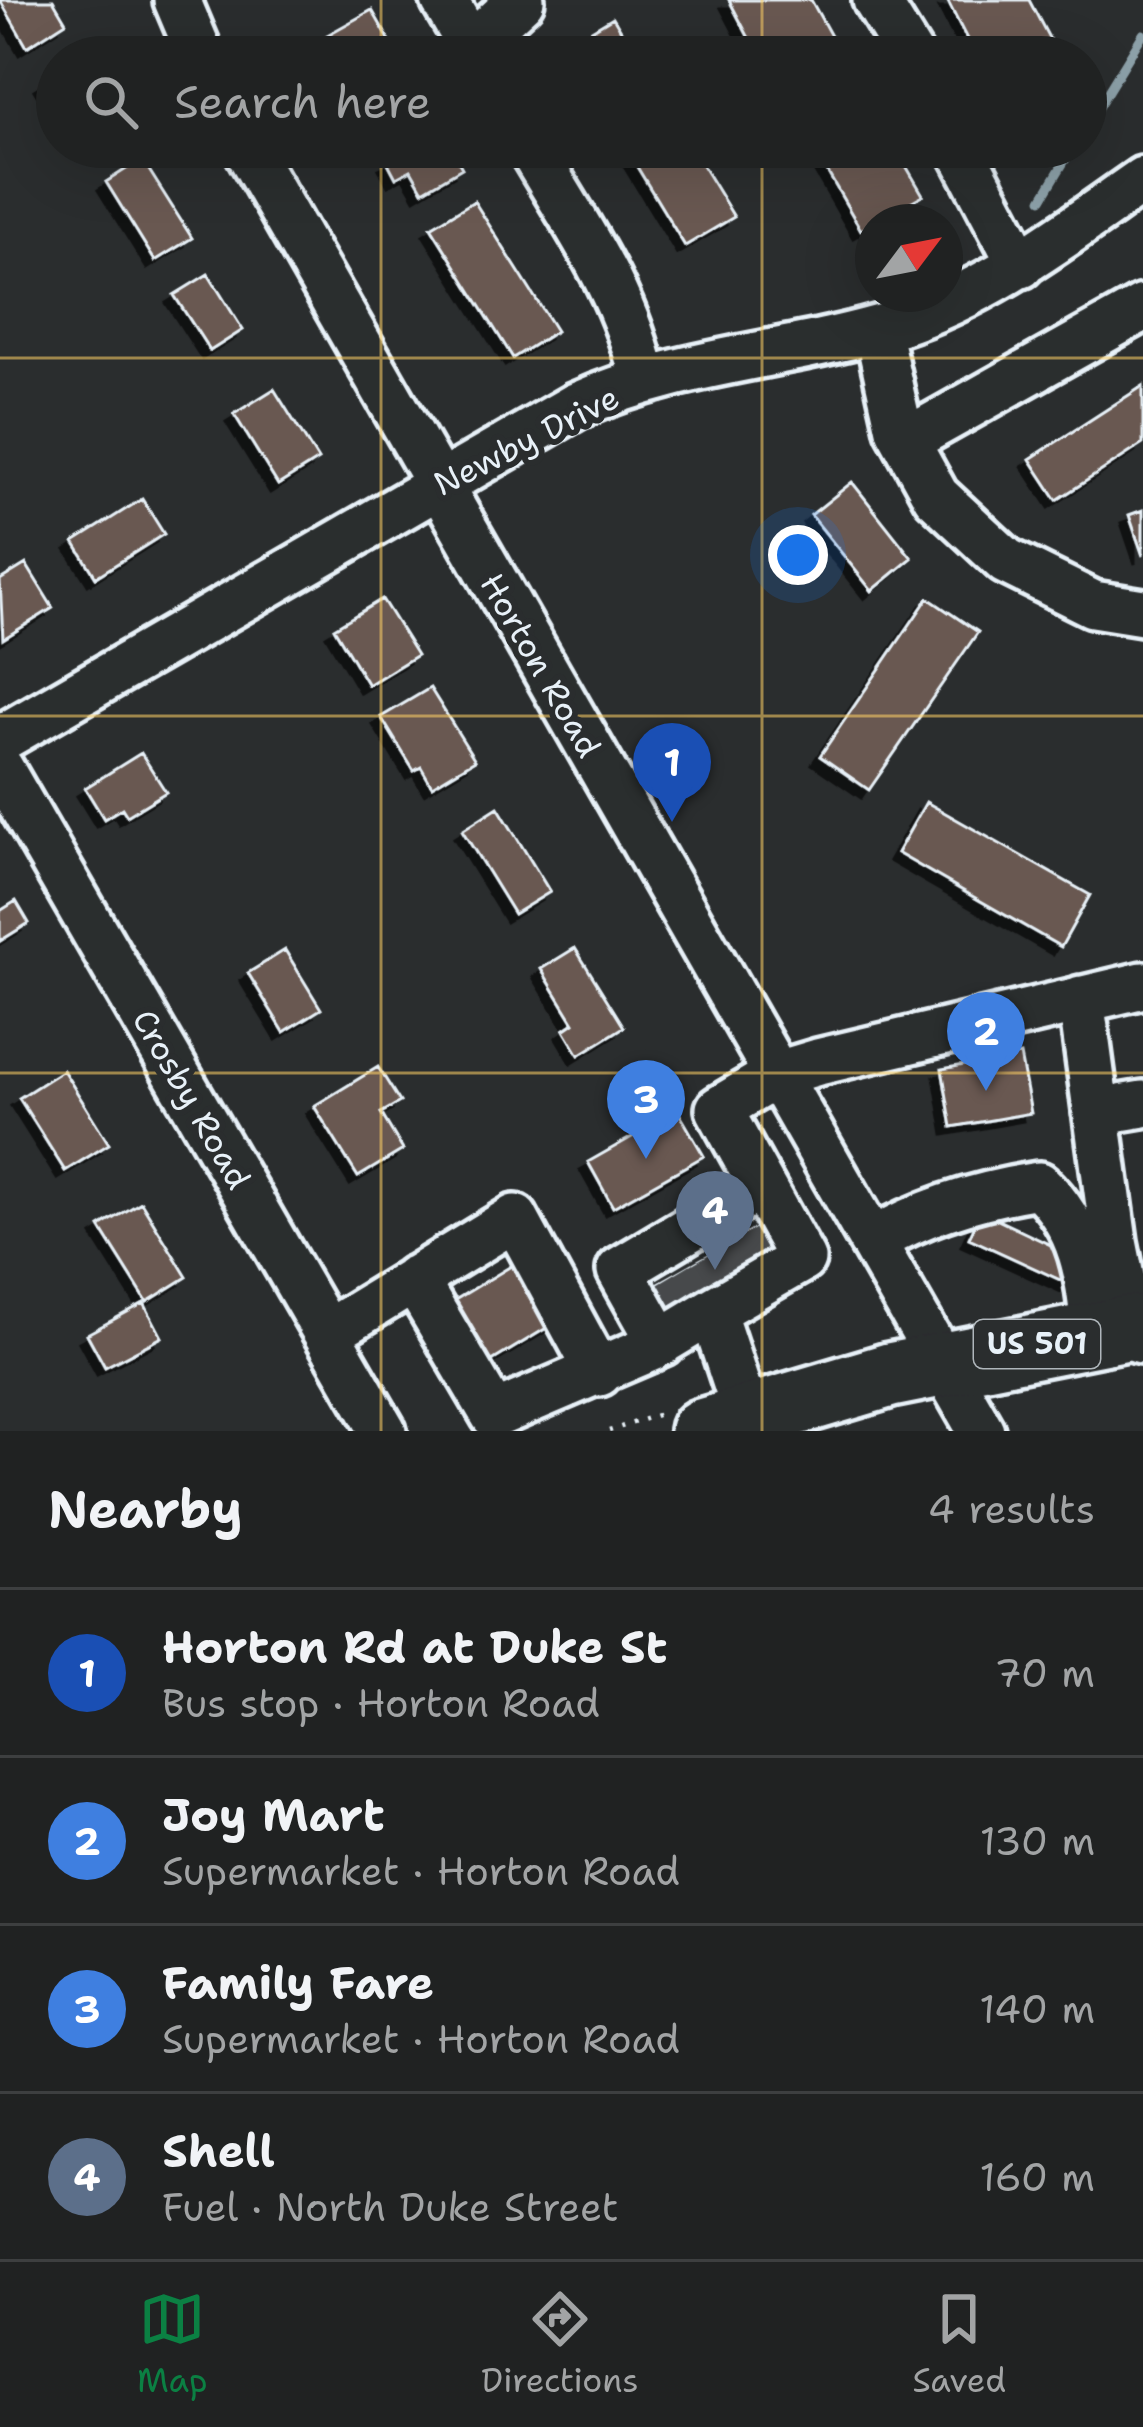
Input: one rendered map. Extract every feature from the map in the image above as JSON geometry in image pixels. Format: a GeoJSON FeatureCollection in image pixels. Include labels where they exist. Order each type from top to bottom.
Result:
{"type":"FeatureCollection","features":[{"type":"Feature","properties":{"kind":"highway","name":"US 501"},"geometry":{"type":"LineString","coordinates":[[852,1431],[964,1399],[1128,1339]]}},
{"type":"Feature","properties":{"kind":"highway","name":"US 501"},"geometry":{"type":"LineString","coordinates":[[725,1424],[854,1385],[964,1399]]}},
{"type":"Feature","properties":{"kind":"street"},"geometry":{"type":"LineString","coordinates":[[177,0],[192,36]]}},
{"type":"Feature","properties":{"kind":"street"},"geometry":{"type":"LineString","coordinates":[[444,0],[465,36]]}},
{"type":"Feature","properties":{"kind":"street"},"geometry":{"type":"LineString","coordinates":[[488,36],[521,0]]}},
{"type":"Feature","properties":{"kind":"street"},"geometry":{"type":"LineString","coordinates":[[875,0],[898,36]]}},
{"type":"Feature","properties":{"kind":"street","name":"Horton Road"},"geometry":{"type":"LineString","coordinates":[[258,168],[964,1399]]}},
{"type":"Feature","properties":{"kind":"street"},"geometry":{"type":"LineString","coordinates":[[542,168],[614,290],[634,335],[644,381]]}},
{"type":"Feature","properties":{"kind":"street"},"geometry":{"type":"LineString","coordinates":[[970,168],[1021,265]]}},
{"type":"Feature","properties":{"kind":"street","name":"Newby Drive"},"geometry":{"type":"LineString","coordinates":[[0,739],[576,406],[644,381],[877,329],[970,293],[1021,265],[1143,180]]}},
{"type":"Feature","properties":{"kind":"street"},"geometry":{"type":"LineString","coordinates":[[906,441],[1143,308]]}},
{"type":"Feature","properties":{"kind":"street"},"geometry":{"type":"LineString","coordinates":[[877,329],[899,429],[936,496],[1006,561],[1093,604],[1143,612]]}},
{"type":"Feature","properties":{"kind":"street","name":"Crosby Road"},"geometry":{"type":"LineString","coordinates":[[0,768],[383,1431]]}},
{"type":"Feature","properties":{"kind":"street"},"geometry":{"type":"LineString","coordinates":[[725,1424],[713,1269],[719,1109],[778,1074],[1143,985]]}},
{"type":"Feature","properties":{"kind":"street"},"geometry":{"type":"LineString","coordinates":[[1081,999],[1128,1339]]}},
{"type":"Feature","properties":{"kind":"street"},"geometry":{"type":"LineString","coordinates":[[1096,1112],[1143,1103]]}},
{"type":"Feature","properties":{"kind":"street"},"geometry":{"type":"LineString","coordinates":[[875,1240],[907,1220],[992,1192],[1039,1185],[1060,1205],[1128,1339]]}},
{"type":"Feature","properties":{"kind":"street"},"geometry":{"type":"LineString","coordinates":[[327,1333],[515,1218],[599,1373]]}},
{"type":"Feature","properties":{"kind":"street"},"geometry":{"type":"LineString","coordinates":[[414,1279],[494,1414],[554,1413],[713,1269]]}},
{"type":"Feature","properties":{"kind":"building"},"geometry":{"type":"Polygon","coordinates":[[[0,0],[53,0],[66,22],[36,36],[27,47],[0,0]]]}},
{"type":"Feature","properties":{"kind":"building"},"geometry":{"type":"Polygon","coordinates":[[[729,0],[811,0],[831,36],[748,36],[729,0]]]}},
{"type":"Feature","properties":{"kind":"building"},"geometry":{"type":"Polygon","coordinates":[[[947,0],[1029,0],[1048,36],[965,36],[947,0]]]}},
{"type":"Feature","properties":{"kind":"building"},"geometry":{"type":"Polygon","coordinates":[[[372,10],[387,36],[328,36],[372,10]]]}},
{"type":"Feature","properties":{"kind":"building"},"geometry":{"type":"Polygon","coordinates":[[[613,17],[624,36],[582,36],[613,17]]]}},
{"type":"Feature","properties":{"kind":"building"},"geometry":{"type":"Polygon","coordinates":[[[128,168],[148,168],[192,238],[155,261],[106,182],[128,168]]]}},
{"type":"Feature","properties":{"kind":"building"},"geometry":{"type":"Polygon","coordinates":[[[391,168],[462,168],[423,191],[411,170],[396,178],[391,168]]]}},
{"type":"Feature","properties":{"kind":"building"},"geometry":{"type":"Polygon","coordinates":[[[638,168],[704,168],[734,217],[685,246],[638,168]]]}},
{"type":"Feature","properties":{"kind":"building"},"geometry":{"type":"Polygon","coordinates":[[[825,168],[907,168],[923,195],[907,204],[855,204],[855,220],[825,168]]]}},
{"type":"Feature","properties":{"kind":"building"},"geometry":{"type":"Polygon","coordinates":[[[474,201],[556,331],[513,358],[431,227],[474,201]]]}},
{"type":"Feature","properties":{"kind":"building"},"geometry":{"type":"Polygon","coordinates":[[[208,274],[243,330],[210,351],[174,295],[208,274]]]}},
{"type":"Feature","properties":{"kind":"building"},"geometry":{"type":"Polygon","coordinates":[[[1143,386],[1143,444],[1057,500],[1030,459],[1143,386]]]}},
{"type":"Feature","properties":{"kind":"building"},"geometry":{"type":"Polygon","coordinates":[[[274,389],[318,460],[278,485],[234,414],[274,389]]]}},
{"type":"Feature","properties":{"kind":"building"},"geometry":{"type":"Polygon","coordinates":[[[852,482],[912,558],[872,591],[811,515],[852,482]]]}},
{"type":"Feature","properties":{"kind":"building"},"geometry":{"type":"Polygon","coordinates":[[[142,499],[164,534],[96,577],[74,542],[142,499]]]}},
{"type":"Feature","properties":{"kind":"building"},"geometry":{"type":"Polygon","coordinates":[[[1143,510],[1143,556],[1129,515],[1143,510]]]}},
{"type":"Feature","properties":{"kind":"building"},"geometry":{"type":"Polygon","coordinates":[[[26,564],[53,608],[3,639],[0,580],[26,564]]]}},
{"type":"Feature","properties":{"kind":"building"},"geometry":{"type":"Polygon","coordinates":[[[928,598],[978,632],[869,790],[820,756],[928,598]]]}},
{"type":"Feature","properties":{"kind":"building"},"geometry":{"type":"Polygon","coordinates":[[[382,599],[417,655],[368,685],[334,628],[382,599]]]}},
{"type":"Feature","properties":{"kind":"building"},"geometry":{"type":"Polygon","coordinates":[[[430,688],[475,760],[432,786],[421,767],[414,771],[381,717],[430,688]]]}},
{"type":"Feature","properties":{"kind":"building"},"geometry":{"type":"Polygon","coordinates":[[[141,753],[166,792],[127,816],[122,808],[104,819],[85,788],[141,753]]]}},
{"type":"Feature","properties":{"kind":"building"},"geometry":{"type":"Polygon","coordinates":[[[926,802],[1090,895],[1061,947],[897,853],[926,802]]]}},
{"type":"Feature","properties":{"kind":"building"},"geometry":{"type":"Polygon","coordinates":[[[498,807],[550,892],[514,914],[462,830],[498,807]]]}},
{"type":"Feature","properties":{"kind":"building"},"geometry":{"type":"Polygon","coordinates":[[[16,901],[29,923],[0,941],[0,911],[16,901]]]}},
{"type":"Feature","properties":{"kind":"building"},"geometry":{"type":"Polygon","coordinates":[[[575,948],[624,1027],[579,1055],[564,1030],[574,1023],[541,969],[575,948]]]}},
{"type":"Feature","properties":{"kind":"building"},"geometry":{"type":"Polygon","coordinates":[[[285,950],[321,1009],[284,1032],[248,973],[285,950]]]}},
{"type":"Feature","properties":{"kind":"building"},"geometry":{"type":"Polygon","coordinates":[[[1020,1055],[1031,1113],[952,1127],[942,1069],[1020,1055]]]}},
{"type":"Feature","properties":{"kind":"building"},"geometry":{"type":"Polygon","coordinates":[[[378,1067],[400,1102],[381,1113],[403,1150],[358,1177],[314,1106],[378,1067]]]}},
{"type":"Feature","properties":{"kind":"building"},"geometry":{"type":"Polygon","coordinates":[[[63,1070],[109,1144],[65,1171],[19,1098],[63,1070]]]}},
{"type":"Feature","properties":{"kind":"building"},"geometry":{"type":"Polygon","coordinates":[[[678,1111],[704,1156],[613,1207],[588,1162],[678,1111]]]}},
{"type":"Feature","properties":{"kind":"building"},"geometry":{"type":"Polygon","coordinates":[[[141,1202],[187,1277],[147,1302],[100,1227],[141,1202]]]}},
{"type":"Feature","properties":{"kind":"building"},"geometry":{"type":"Polygon","coordinates":[[[981,1212],[1080,1259],[1069,1284],[969,1238],[981,1212]]]}},
{"type":"Feature","properties":{"kind":"building"},"geometry":{"type":"Polygon","coordinates":[[[771,1220],[786,1247],[659,1320],[643,1292],[771,1220]]]}},
{"type":"Feature","properties":{"kind":"building"},"geometry":{"type":"Polygon","coordinates":[[[526,1257],[563,1318],[487,1364],[450,1303],[526,1257]]]}},
{"type":"Feature","properties":{"kind":"building"},"geometry":{"type":"Polygon","coordinates":[[[144,1303],[162,1337],[105,1367],[87,1334],[144,1303]]]}},
{"type":"Feature","properties":{"kind":"waterway"},"geometry":{"type":"LineString","coordinates":[[1107,93],[1143,34]]}},
{"type":"Feature","properties":{"kind":"waterway"},"geometry":{"type":"LineString","coordinates":[[1042,199],[1060,168]]}},
{"type":"Feature","properties":{"kind":"tunnel"},"geometry":{"type":"LineString","coordinates":[[742,1236],[758,1263]]}},
{"type":"Feature","properties":{"kind":"tunnel"},"geometry":{"type":"LineString","coordinates":[[708,1255],[724,1283]]}},
{"type":"Feature","properties":{"kind":"tunnel"},"geometry":{"type":"LineString","coordinates":[[671,1276],[687,1303]]}},
{"type":"Feature","properties":{"kind":"place","name":"Horton Rd at Duke St"},"geometry":{"type":"Point","coordinates":[672,822]}},
{"type":"Feature","properties":{"kind":"place","name":"Joy Mart"},"geometry":{"type":"Point","coordinates":[986,1091]}},
{"type":"Feature","properties":{"kind":"place","name":"Family Fare"},"geometry":{"type":"Point","coordinates":[646,1159]}},
{"type":"Feature","properties":{"kind":"place","name":"Shell"},"geometry":{"type":"Point","coordinates":[715,1270]}}]}
